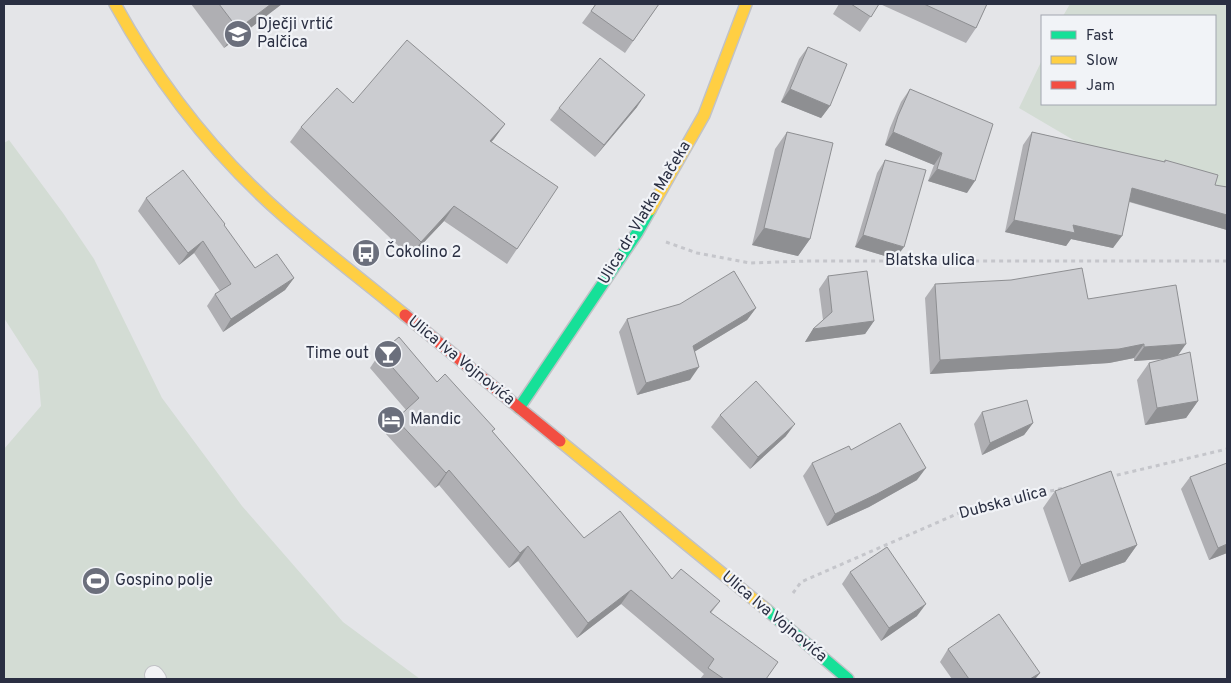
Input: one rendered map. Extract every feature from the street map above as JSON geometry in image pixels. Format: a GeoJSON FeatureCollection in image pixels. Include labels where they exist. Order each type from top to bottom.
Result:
{"type":"FeatureCollection","features":[{"type":"Feature","properties":{"kind":"main road","name":"Ulica Iva Vojnovića"},"geometry":{"type":"LineString","coordinates":[[115,4],[141,49],[198,128],[284,216],[848,679]]}},
{"type":"Feature","properties":{"kind":"main road","name":"Ulica dr. Vlatka Mačeka"},"geometry":{"type":"LineString","coordinates":[[519,408],[637,233],[704,115],[746,4]]}},
{"type":"Feature","properties":{"kind":"path","name":"Blatska ulica"},"geometry":{"type":"LineString","coordinates":[[637,233],[697,253],[750,263],[807,261],[1227,261]]}},
{"type":"Feature","properties":{"kind":"path"},"geometry":{"type":"LineString","coordinates":[[1102,479],[1227,449]]}},
{"type":"Feature","properties":{"kind":"path","name":"Dubska ulica"},"geometry":{"type":"LineString","coordinates":[[775,618],[801,582],[966,510],[1073,486]]}},
{"type":"Feature","properties":{"kind":"shaded area"},"geometry":{"type":"Polygon","coordinates":[[[1070,4],[1227,4],[1227,188],[1087,148],[1019,108],[1041,62],[1041,105],[1216,105],[1216,15],[1064,15],[1070,4]]]}},
{"type":"Feature","properties":{"kind":"shaded area"},"geometry":{"type":"Polygon","coordinates":[[[9,140],[63,213],[94,259],[162,398],[242,506],[343,622],[420,679],[4,679],[4,449],[41,406],[38,371],[4,318],[4,143],[9,140]]]}},
{"type":"Feature","properties":{"kind":"building"},"geometry":{"type":"Polygon","coordinates":[[[219,4],[271,4],[238,29],[219,4]]]}},
{"type":"Feature","properties":{"kind":"building"},"geometry":{"type":"Polygon","coordinates":[[[596,4],[659,4],[633,41],[591,11],[596,4]]]}},
{"type":"Feature","properties":{"kind":"building"},"geometry":{"type":"Polygon","coordinates":[[[851,4],[879,4],[871,17],[851,4]]]}},
{"type":"Feature","properties":{"kind":"building"},"geometry":{"type":"Polygon","coordinates":[[[924,4],[987,4],[976,28],[924,4]]]}},
{"type":"Feature","properties":{"kind":"building"},"geometry":{"type":"Polygon","coordinates":[[[407,40],[505,124],[490,141],[558,187],[517,249],[454,206],[421,242],[301,127],[337,88],[353,103],[407,40]]]}},
{"type":"Feature","properties":{"kind":"building"},"geometry":{"type":"Polygon","coordinates":[[[808,47],[847,64],[830,106],[790,89],[808,47]]]}},
{"type":"Feature","properties":{"kind":"building"},"geometry":{"type":"Polygon","coordinates":[[[600,58],[645,95],[604,145],[559,108],[600,58]]]}},
{"type":"Feature","properties":{"kind":"building"},"geometry":{"type":"Polygon","coordinates":[[[910,89],[993,124],[975,181],[937,169],[942,153],[893,132],[910,89]]]}},
{"type":"Feature","properties":{"kind":"building"},"geometry":{"type":"Polygon","coordinates":[[[787,132],[833,143],[810,239],[764,228],[787,132]]]}},
{"type":"Feature","properties":{"kind":"building"},"geometry":{"type":"Polygon","coordinates":[[[1032,132],[1165,162],[1165,160],[1218,175],[1215,185],[1227,187],[1227,215],[1132,188],[1122,236],[1073,225],[1075,233],[1014,220],[1032,132]]]}},
{"type":"Feature","properties":{"kind":"building"},"geometry":{"type":"Polygon","coordinates":[[[885,160],[926,170],[904,247],[863,235],[885,160]]]}},
{"type":"Feature","properties":{"kind":"building"},"geometry":{"type":"Polygon","coordinates":[[[183,170],[225,224],[255,268],[277,254],[294,278],[231,319],[215,294],[231,284],[203,241],[188,253],[146,198],[183,170]]]}},
{"type":"Feature","properties":{"kind":"building"},"geometry":{"type":"Polygon","coordinates":[[[1082,268],[1088,299],[1176,285],[1186,344],[1144,347],[1144,344],[1119,349],[940,360],[935,284],[1011,280],[1082,268]]]}},
{"type":"Feature","properties":{"kind":"building"},"geometry":{"type":"Polygon","coordinates":[[[734,271],[756,308],[693,346],[699,367],[646,383],[627,319],[680,304],[734,271]]]}},
{"type":"Feature","properties":{"kind":"building"},"geometry":{"type":"Polygon","coordinates":[[[867,271],[874,321],[813,329],[832,312],[828,276],[867,271]]]}},
{"type":"Feature","properties":{"kind":"building"},"geometry":{"type":"Polygon","coordinates":[[[399,337],[437,382],[445,374],[495,429],[492,431],[584,538],[620,511],[672,579],[681,569],[720,601],[710,612],[778,662],[766,679],[724,679],[708,668],[714,659],[631,590],[588,623],[528,546],[520,553],[449,470],[446,473],[396,419],[419,398],[380,353],[399,337]]]}},
{"type":"Feature","properties":{"kind":"building"},"geometry":{"type":"Polygon","coordinates":[[[1190,352],[1198,401],[1157,408],[1149,363],[1190,352]]]}},
{"type":"Feature","properties":{"kind":"building"},"geometry":{"type":"Polygon","coordinates":[[[756,381],[795,424],[758,457],[720,415],[756,381]]]}},
{"type":"Feature","properties":{"kind":"building"},"geometry":{"type":"Polygon","coordinates":[[[1027,400],[1033,423],[990,443],[982,412],[1027,400]]]}},
{"type":"Feature","properties":{"kind":"building"},"geometry":{"type":"Polygon","coordinates":[[[900,423],[926,468],[835,514],[812,463],[849,446],[851,450],[900,423]]]}},
{"type":"Feature","properties":{"kind":"building"},"geometry":{"type":"Polygon","coordinates":[[[1227,463],[1227,544],[1218,548],[1190,477],[1227,463]]]}},
{"type":"Feature","properties":{"kind":"building"},"geometry":{"type":"Polygon","coordinates":[[[1111,471],[1137,545],[1081,565],[1055,491],[1111,471]]]}},
{"type":"Feature","properties":{"kind":"building"},"geometry":{"type":"Polygon","coordinates":[[[887,547],[926,604],[889,628],[850,572],[887,547]]]}},
{"type":"Feature","properties":{"kind":"building"},"geometry":{"type":"Polygon","coordinates":[[[999,614],[1040,673],[1030,679],[969,679],[948,649],[999,614]]]}},
{"type":"Feature","properties":{"kind":"traffic: fast"},"geometry":{"type":"LineString","coordinates":[[519,408],[637,233],[650,210]]}},
{"type":"Feature","properties":{"kind":"traffic: fast"},"geometry":{"type":"LineString","coordinates":[[767,610],[848,679]]}},
{"type":"Feature","properties":{"kind":"traffic: slow"},"geometry":{"type":"LineString","coordinates":[[115,4],[150,62],[190,118],[235,169],[285,217],[405,315]]}},
{"type":"Feature","properties":{"kind":"traffic: slow"},"geometry":{"type":"LineString","coordinates":[[650,210],[704,115],[746,4]]}},
{"type":"Feature","properties":{"kind":"traffic: slow"},"geometry":{"type":"LineString","coordinates":[[560,441],[767,610]]}},
{"type":"Feature","properties":{"kind":"traffic: jam"},"geometry":{"type":"LineString","coordinates":[[405,315],[560,441]]}},
{"type":"Feature","properties":{"kind":"place","name":"Dječji vrtić Palčica"},"geometry":{"type":"Point","coordinates":[238,34]}},
{"type":"Feature","properties":{"kind":"place","name":"Čokolino 2"},"geometry":{"type":"Point","coordinates":[366,253]}},
{"type":"Feature","properties":{"kind":"place","name":"Time out"},"geometry":{"type":"Point","coordinates":[388,354]}},
{"type":"Feature","properties":{"kind":"place","name":"Mandic"},"geometry":{"type":"Point","coordinates":[391,420]}},
{"type":"Feature","properties":{"kind":"place","name":"Gospino polje"},"geometry":{"type":"Point","coordinates":[96,581]}}]}
